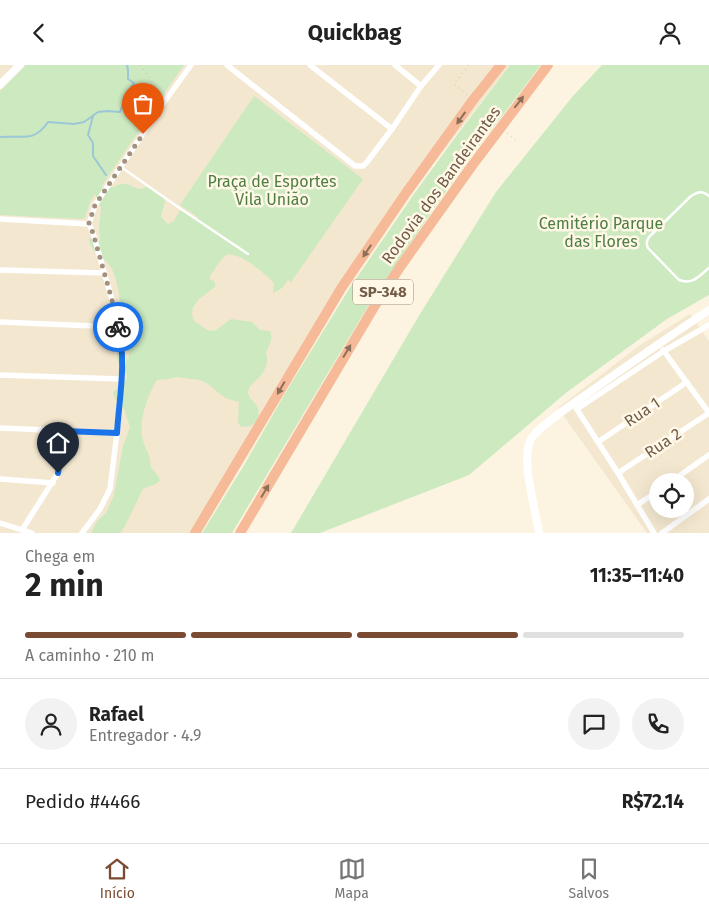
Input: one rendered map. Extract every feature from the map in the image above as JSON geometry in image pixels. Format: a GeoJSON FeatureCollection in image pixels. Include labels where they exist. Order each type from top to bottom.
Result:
{"type":"FeatureCollection","features":[{"type":"Feature","properties":{"kind":"highway","name":"Rodovia dos Bandeirantes"},"geometry":{"type":"LineString","coordinates":[[195,533],[342,287],[406,193],[500,65]]}},
{"type":"Feature","properties":{"kind":"highway","name":"Rodovia dos Bandeirantes"},"geometry":{"type":"LineString","coordinates":[[240,533],[374,307],[400,267],[500,127],[548,65]]}},
{"type":"Feature","properties":{"kind":"main road"},"geometry":{"type":"LineString","coordinates":[[0,85],[20,65]]}},
{"type":"Feature","properties":{"kind":"main road"},"geometry":{"type":"LineString","coordinates":[[538,531],[528,469],[527,453],[531,439],[540,429],[575,406],[659,342],[709,310]]}},
{"type":"Feature","properties":{"kind":"street"},"geometry":{"type":"LineString","coordinates":[[82,533],[100,509],[110,489],[123,361],[122,341],[112,300],[89,223],[95,205],[191,65]]}},
{"type":"Feature","properties":{"kind":"street"},"geometry":{"type":"LineString","coordinates":[[226,65],[355,166],[367,163],[421,86],[439,65]]}},
{"type":"Feature","properties":{"kind":"street"},"geometry":{"type":"LineString","coordinates":[[310,65],[392,129]]}},
{"type":"Feature","properties":{"kind":"street"},"geometry":{"type":"LineString","coordinates":[[394,65],[421,86]]}},
{"type":"Feature","properties":{"kind":"street"},"geometry":{"type":"LineString","coordinates":[[0,219],[89,223]]}},
{"type":"Feature","properties":{"kind":"street"},"geometry":{"type":"LineString","coordinates":[[0,270],[104,273]]}},
{"type":"Feature","properties":{"kind":"street"},"geometry":{"type":"LineString","coordinates":[[0,322],[118,327]]}},
{"type":"Feature","properties":{"kind":"street"},"geometry":{"type":"LineString","coordinates":[[654,533],[575,406],[709,325]]}},
{"type":"Feature","properties":{"kind":"street"},"geometry":{"type":"LineString","coordinates":[[659,342],[706,406],[709,413]]}},
{"type":"Feature","properties":{"kind":"street"},"geometry":{"type":"LineString","coordinates":[[0,375],[121,379]]}},
{"type":"Feature","properties":{"kind":"street","name":"Rua 1"},"geometry":{"type":"LineString","coordinates":[[598,442],[687,382]]}},
{"type":"Feature","properties":{"kind":"street","name":"Rua 2"},"geometry":{"type":"LineString","coordinates":[[618,473],[709,413]]}},
{"type":"Feature","properties":{"kind":"street"},"geometry":{"type":"LineString","coordinates":[[0,428],[117,433]]}},
{"type":"Feature","properties":{"kind":"street"},"geometry":{"type":"LineString","coordinates":[[22,529],[58,473],[64,431]]}},
{"type":"Feature","properties":{"kind":"street"},"geometry":{"type":"LineString","coordinates":[[683,473],[709,455]]}},
{"type":"Feature","properties":{"kind":"street"},"geometry":{"type":"LineString","coordinates":[[0,479],[53,483]]}},
{"type":"Feature","properties":{"kind":"street"},"geometry":{"type":"LineString","coordinates":[[637,505],[649,497]]}},
{"type":"Feature","properties":{"kind":"street"},"geometry":{"type":"LineString","coordinates":[[662,533],[709,499]]}},
{"type":"Feature","properties":{"kind":"street"},"geometry":{"type":"LineString","coordinates":[[0,523],[32,533]]}},
{"type":"Feature","properties":{"kind":"lane"},"geometry":{"type":"LineString","coordinates":[[121,167],[248,254]]}},
{"type":"Feature","properties":{"kind":"lane"},"geometry":{"type":"LineString","coordinates":[[709,196],[698,192],[691,196],[649,237],[646,244],[679,280],[692,281],[709,267]]}},
{"type":"Feature","properties":{"kind":"path"},"geometry":{"type":"LineString","coordinates":[[140,65],[165,101]]}},
{"type":"Feature","properties":{"kind":"path"},"geometry":{"type":"LineString","coordinates":[[469,65],[454,85],[473,100]]}},
{"type":"Feature","properties":{"kind":"path"},"geometry":{"type":"LineString","coordinates":[[500,127],[518,142]]}},
{"type":"Feature","properties":{"kind":"shaded area"},"geometry":{"type":"Polygon","coordinates":[[[0,65],[510,65],[371,244],[195,533],[0,533],[0,65]]]}},
{"type":"Feature","properties":{"kind":"shaded area"},"geometry":{"type":"Polygon","coordinates":[[[690,314],[709,341],[709,533],[647,533],[558,408],[640,345],[690,314]]]}},
{"type":"Feature","properties":{"kind":"green space","name":"Praça de Esportes Vila União"},"geometry":{"type":"Polygon","coordinates":[[[26,65],[184,65],[101,187],[110,188],[126,184],[139,189],[147,187],[157,191],[163,195],[165,201],[161,217],[168,224],[174,221],[180,210],[195,218],[199,218],[180,205],[254,96],[363,179],[291,282],[288,280],[282,288],[273,293],[274,283],[245,260],[232,255],[222,258],[210,276],[210,279],[215,282],[215,287],[199,299],[193,307],[192,315],[194,321],[209,331],[216,330],[231,319],[252,322],[260,330],[271,333],[271,340],[266,352],[266,367],[248,391],[258,409],[257,420],[252,425],[240,426],[238,421],[239,402],[225,398],[200,380],[177,377],[157,380],[144,409],[142,433],[151,467],[160,480],[156,484],[143,489],[120,533],[91,533],[97,521],[106,513],[114,495],[123,446],[130,427],[121,403],[116,400],[113,394],[115,390],[123,385],[127,376],[118,362],[116,341],[128,359],[125,315],[120,309],[118,287],[112,270],[107,262],[91,247],[89,237],[97,242],[100,240],[101,208],[95,194],[85,217],[82,219],[0,215],[0,91],[26,65]]]}},
{"type":"Feature","properties":{"kind":"green space"},"geometry":{"type":"Polygon","coordinates":[[[510,65],[541,65],[473,154],[370,303],[232,533],[202,533],[349,289],[414,194],[510,65]]]}},
{"type":"Feature","properties":{"kind":"green space","name":"Cemitério Parque das Flores"},"geometry":{"type":"Polygon","coordinates":[[[602,65],[709,65],[709,295],[667,319],[567,392],[469,475],[320,533],[291,533],[420,314],[496,192],[573,96],[602,65]]]}},
{"type":"Feature","properties":{"kind":"waterway"},"geometry":{"type":"LineString","coordinates":[[0,137],[27,137],[38,133],[48,122],[74,124],[84,122],[98,112],[120,112],[125,98],[134,83],[128,79],[127,65]]}},
{"type":"Feature","properties":{"kind":"waterway"},"geometry":{"type":"LineString","coordinates":[[93,116],[88,135],[93,143],[93,156],[106,175]]}},
{"type":"Feature","properties":{"kind":"way so far"},"geometry":{"type":"LineString","coordinates":[[118,327],[89,223],[95,205],[143,134]]}},
{"type":"Feature","properties":{"kind":"route"},"geometry":{"type":"LineString","coordinates":[[58,473],[64,431],[117,433],[123,361],[122,341],[118,327]]}}]}
